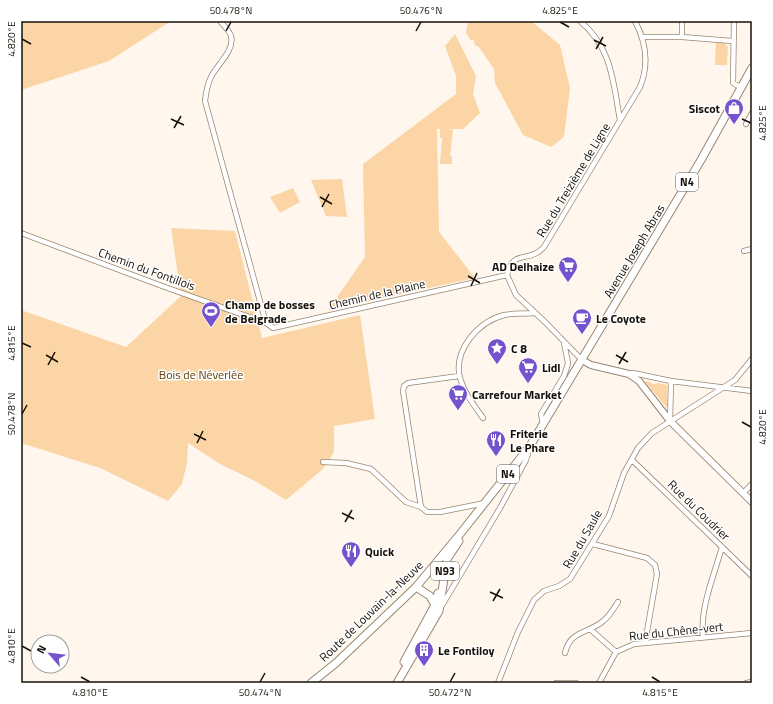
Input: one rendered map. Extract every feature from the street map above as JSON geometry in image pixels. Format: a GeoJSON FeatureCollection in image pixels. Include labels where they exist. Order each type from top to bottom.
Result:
{"type":"FeatureCollection","features":[{"type":"Feature","properties":{"kind":"main road","name":"Avenue Joseph Abras"},"geometry":{"type":"LineString","coordinates":[[582,360],[742,88],[752,68]]}},
{"type":"Feature","properties":{"kind":"main road","name":"N4"},"geometry":{"type":"LineString","coordinates":[[460,534],[530,446],[582,360]]}},
{"type":"Feature","properties":{"kind":"main road","name":"N93"},"geometry":{"type":"LineString","coordinates":[[397,683],[437,608],[447,559],[459,542],[460,534]]}},
{"type":"Feature","properties":{"kind":"main road","name":"Route de Louvain-la-Neuve"},"geometry":{"type":"LineString","coordinates":[[310,683],[336,663],[416,587],[460,534]]}},
{"type":"Feature","properties":{"kind":"main road"},"geometry":{"type":"LineString","coordinates":[[393,683],[429,617],[437,608],[444,555]]}},
{"type":"Feature","properties":{"kind":"main road"},"geometry":{"type":"LineString","coordinates":[[416,587],[430,596],[437,608]]}},
{"type":"Feature","properties":{"kind":"street"},"geometry":{"type":"LineString","coordinates":[[220,21],[230,34],[232,41],[229,49],[211,76],[207,87],[205,101],[266,323]]}},
{"type":"Feature","properties":{"kind":"street"},"geometry":{"type":"LineString","coordinates":[[580,21],[597,38],[610,62],[620,120]]}},
{"type":"Feature","properties":{"kind":"street"},"geometry":{"type":"LineString","coordinates":[[620,120],[643,79],[646,65],[643,37],[635,21]]}},
{"type":"Feature","properties":{"kind":"street"},"geometry":{"type":"LineString","coordinates":[[682,21],[682,37]]}},
{"type":"Feature","properties":{"kind":"street"},"geometry":{"type":"LineString","coordinates":[[734,21],[732,41],[733,83],[742,88]]}},
{"type":"Feature","properties":{"kind":"street"},"geometry":{"type":"LineString","coordinates":[[643,37],[682,37],[732,41]]}},
{"type":"Feature","properties":{"kind":"street"},"geometry":{"type":"LineString","coordinates":[[746,124],[752,113]]}},
{"type":"Feature","properties":{"kind":"street","name":"Rue du Treizième de Ligne"},"geometry":{"type":"LineString","coordinates":[[507,275],[509,264],[514,260],[535,255],[544,247],[620,120]]}},
{"type":"Feature","properties":{"kind":"street","name":"Chemin du Fontillois"},"geometry":{"type":"LineString","coordinates":[[21,233],[266,323]]}},
{"type":"Feature","properties":{"kind":"street"},"geometry":{"type":"LineString","coordinates":[[744,251],[752,250]]}},
{"type":"Feature","properties":{"kind":"street"},"geometry":{"type":"LineString","coordinates":[[507,275],[516,296],[534,314],[545,322],[582,360],[591,365],[629,374],[633,373],[672,381],[752,391]]}},
{"type":"Feature","properties":{"kind":"street","name":"Chemin de la Plaine"},"geometry":{"type":"LineString","coordinates":[[266,323],[273,328],[507,275]]}},
{"type":"Feature","properties":{"kind":"street"},"geometry":{"type":"LineString","coordinates":[[482,418],[464,390],[459,376],[461,358],[466,343],[486,322],[505,315],[534,314]]}},
{"type":"Feature","properties":{"kind":"street"},"geometry":{"type":"LineString","coordinates":[[543,424],[541,414],[564,376],[567,368],[568,363],[563,342]]}},
{"type":"Feature","properties":{"kind":"street","name":"Rue du Saule"},"geometry":{"type":"LineString","coordinates":[[498,683],[518,632],[534,600],[544,591],[559,586],[570,579],[609,516],[624,473],[638,448],[652,433],[735,380],[752,359]]}},
{"type":"Feature","properties":{"kind":"street"},"geometry":{"type":"LineString","coordinates":[[629,374],[639,381],[670,421],[752,502]]}},
{"type":"Feature","properties":{"kind":"street"},"geometry":{"type":"LineString","coordinates":[[421,507],[403,391],[404,386],[408,383],[459,376]]}},
{"type":"Feature","properties":{"kind":"street"},"geometry":{"type":"LineString","coordinates":[[670,421],[672,381]]}},
{"type":"Feature","properties":{"kind":"street"},"geometry":{"type":"LineString","coordinates":[[437,608],[500,508],[526,460],[530,446]]}},
{"type":"Feature","properties":{"kind":"street","name":"Rue du Coudrier"},"geometry":{"type":"LineString","coordinates":[[632,460],[752,576]]}},
{"type":"Feature","properties":{"kind":"street"},"geometry":{"type":"LineString","coordinates":[[323,462],[346,463],[371,469],[406,502],[421,507],[427,512],[440,512],[485,503]]}},
{"type":"Feature","properties":{"kind":"street"},"geometry":{"type":"LineString","coordinates":[[743,493],[752,484]]}},
{"type":"Feature","properties":{"kind":"street"},"geometry":{"type":"LineString","coordinates":[[593,544],[647,558],[655,565],[657,574],[645,642]]}},
{"type":"Feature","properties":{"kind":"street"},"geometry":{"type":"LineString","coordinates":[[703,637],[703,612],[722,547]]}},
{"type":"Feature","properties":{"kind":"street"},"geometry":{"type":"LineString","coordinates":[[565,653],[568,642],[575,635],[590,630],[610,615],[618,602]]}},
{"type":"Feature","properties":{"kind":"street"},"geometry":{"type":"LineString","coordinates":[[590,630],[616,652]]}},
{"type":"Feature","properties":{"kind":"street","name":"Rue du Chêne-vert"},"geometry":{"type":"LineString","coordinates":[[599,683],[616,652],[624,647],[645,642],[752,633]]}},
{"type":"Feature","properties":{"kind":"street"},"geometry":{"type":"LineString","coordinates":[[746,683],[752,682]]}},
{"type":"Feature","properties":{"kind":"street"},"geometry":{"type":"LineString","coordinates":[[556,683],[576,683]]}},
{"type":"Feature","properties":{"kind":"green space"},"geometry":{"type":"Polygon","coordinates":[[[21,21],[171,21],[109,61],[21,90],[21,21]]]}},
{"type":"Feature","properties":{"kind":"green space"},"geometry":{"type":"Polygon","coordinates":[[[468,21],[531,21],[560,45],[570,88],[564,137],[551,147],[523,135],[495,83],[494,69],[479,47],[475,45],[473,39],[471,41],[466,33],[468,21]]]}},
{"type":"Feature","properties":{"kind":"green space"},"geometry":{"type":"Polygon","coordinates":[[[455,34],[476,76],[473,94],[480,113],[463,129],[447,129],[453,130],[450,156],[452,156],[452,164],[440,164],[442,138],[440,138],[440,129],[437,129],[439,232],[475,278],[328,310],[365,257],[363,164],[456,94],[456,76],[445,46],[455,34]]]}},
{"type":"Feature","properties":{"kind":"green space"},"geometry":{"type":"Polygon","coordinates":[[[716,42],[724,43],[728,47],[727,65],[715,65],[716,42]]]}},
{"type":"Feature","properties":{"kind":"green space"},"geometry":{"type":"Polygon","coordinates":[[[342,179],[347,217],[326,216],[311,180],[342,179]]]}},
{"type":"Feature","properties":{"kind":"green space"},"geometry":{"type":"Polygon","coordinates":[[[293,188],[300,202],[280,213],[270,197],[293,188]]]}},
{"type":"Feature","properties":{"kind":"green space","name":"Bois de Néverlée"},"geometry":{"type":"Polygon","coordinates":[[[171,228],[235,231],[262,338],[360,315],[375,419],[334,426],[334,452],[323,469],[286,500],[255,481],[220,464],[188,443],[187,463],[182,484],[168,501],[100,468],[21,443],[21,310],[126,347],[181,296],[171,228]]]}},
{"type":"Feature","properties":{"kind":"green space"},"geometry":{"type":"Polygon","coordinates":[[[646,381],[651,382],[652,384],[659,383],[667,385],[667,408],[646,383],[646,381]]]}},
{"type":"Feature","properties":{"kind":"place","name":"Siscot"},"geometry":{"type":"Point","coordinates":[734,125]}},
{"type":"Feature","properties":{"kind":"place","name":"AD Delhaize"},"geometry":{"type":"Point","coordinates":[568,283]}},
{"type":"Feature","properties":{"kind":"place","name":"Champ de bosses de Belgrade"},"geometry":{"type":"Point","coordinates":[211,328]}},
{"type":"Feature","properties":{"kind":"place","name":"Le Coyote"},"geometry":{"type":"Point","coordinates":[582,335]}},
{"type":"Feature","properties":{"kind":"place","name":"C 8"},"geometry":{"type":"Point","coordinates":[497,365]}},
{"type":"Feature","properties":{"kind":"place","name":"Lidl"},"geometry":{"type":"Point","coordinates":[528,384]}},
{"type":"Feature","properties":{"kind":"place","name":"Carrefour Market"},"geometry":{"type":"Point","coordinates":[458,411]}},
{"type":"Feature","properties":{"kind":"place","name":"Friterie Le Phare"},"geometry":{"type":"Point","coordinates":[496,457]}},
{"type":"Feature","properties":{"kind":"place","name":"Quick"},"geometry":{"type":"Point","coordinates":[351,568]}},
{"type":"Feature","properties":{"kind":"place","name":"Le Fontiloy"},"geometry":{"type":"Point","coordinates":[424,667]}}]}
